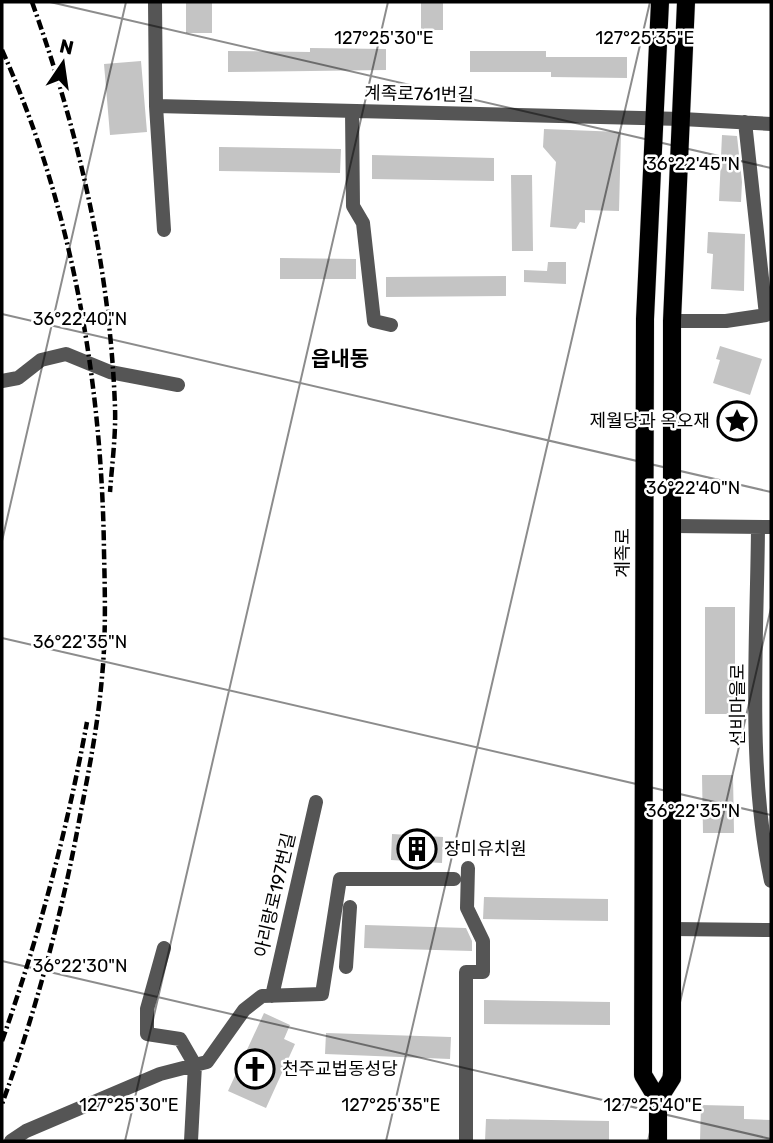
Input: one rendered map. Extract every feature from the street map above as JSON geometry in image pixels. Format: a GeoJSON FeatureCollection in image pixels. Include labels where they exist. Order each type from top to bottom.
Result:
{"type":"FeatureCollection","features":[{"type":"Feature","properties":{"kind":"main road","name":"계족로"},"geometry":{"type":"LineString","coordinates":[[659,1141],[658,1100],[643,1075],[645,319],[660,2]]}},
{"type":"Feature","properties":{"kind":"main road","name":"계족로"},"geometry":{"type":"LineString","coordinates":[[658,1100],[672,1078],[672,321],[687,2]]}},
{"type":"Feature","properties":{"kind":"street"},"geometry":{"type":"LineString","coordinates":[[155,2],[156,106],[164,230]]}},
{"type":"Feature","properties":{"kind":"street","name":"계족로761번길"},"geometry":{"type":"LineString","coordinates":[[156,106],[654,118],[771,124]]}},
{"type":"Feature","properties":{"kind":"street"},"geometry":{"type":"LineString","coordinates":[[352,111],[354,206],[363,223],[373,321],[391,325]]}},
{"type":"Feature","properties":{"kind":"street"},"geometry":{"type":"LineString","coordinates":[[672,321],[726,321],[766,316],[745,122]]}},
{"type":"Feature","properties":{"kind":"street"},"geometry":{"type":"LineString","coordinates":[[2,382],[18,378],[41,360],[66,354],[110,372],[178,385]]}},
{"type":"Feature","properties":{"kind":"street"},"geometry":{"type":"LineString","coordinates":[[674,526],[764,528]]}},
{"type":"Feature","properties":{"kind":"street","name":"선비마을로"},"geometry":{"type":"LineString","coordinates":[[764,528],[757,770],[761,819],[771,881]]}},
{"type":"Feature","properties":{"kind":"street","name":"아리랑로197번길"},"geometry":{"type":"LineString","coordinates":[[272,996],[316,802]]}},
{"type":"Feature","properties":{"kind":"street"},"geometry":{"type":"LineString","coordinates":[[466,1141],[466,972],[483,972],[483,941],[467,908],[468,868]]}},
{"type":"Feature","properties":{"kind":"street"},"geometry":{"type":"LineString","coordinates":[[11,1141],[26,1131],[160,1074],[207,1062],[244,1010],[262,996],[322,994],[340,879],[454,879]]}},
{"type":"Feature","properties":{"kind":"street"},"geometry":{"type":"LineString","coordinates":[[346,967],[350,907]]}},
{"type":"Feature","properties":{"kind":"street"},"geometry":{"type":"LineString","coordinates":[[672,929],[771,930]]}},
{"type":"Feature","properties":{"kind":"street"},"geometry":{"type":"LineString","coordinates":[[164,948],[147,1009],[147,1034],[180,1039],[195,1065],[191,1141]]}},
{"type":"Feature","properties":{"kind":"building"},"geometry":{"type":"Polygon","coordinates":[[[186,2],[212,2],[212,33],[186,33],[186,2]]]}},
{"type":"Feature","properties":{"kind":"building"},"geometry":{"type":"Polygon","coordinates":[[[421,2],[443,2],[443,30],[421,30],[421,2]]]}},
{"type":"Feature","properties":{"kind":"building"},"geometry":{"type":"Polygon","coordinates":[[[310,48],[386,49],[386,70],[228,72],[228,51],[310,52],[310,48]]]}},
{"type":"Feature","properties":{"kind":"building"},"geometry":{"type":"Polygon","coordinates":[[[470,51],[546,51],[546,57],[627,57],[627,78],[551,77],[551,72],[470,72],[470,51]]]}},
{"type":"Feature","properties":{"kind":"building"},"geometry":{"type":"Polygon","coordinates":[[[141,61],[147,132],[110,135],[104,64],[141,61]]]}},
{"type":"Feature","properties":{"kind":"building"},"geometry":{"type":"Polygon","coordinates":[[[544,129],[621,132],[619,211],[585,210],[585,223],[580,222],[576,229],[550,227],[556,162],[543,147],[544,129]]]}},
{"type":"Feature","properties":{"kind":"building"},"geometry":{"type":"Polygon","coordinates":[[[722,135],[737,136],[742,182],[741,202],[719,201],[722,135]]]}},
{"type":"Feature","properties":{"kind":"building"},"geometry":{"type":"Polygon","coordinates":[[[219,147],[341,149],[340,173],[219,171],[219,147]]]}},
{"type":"Feature","properties":{"kind":"building"},"geometry":{"type":"Polygon","coordinates":[[[372,155],[494,158],[494,181],[372,179],[372,155]]]}},
{"type":"Feature","properties":{"kind":"building"},"geometry":{"type":"Polygon","coordinates":[[[511,175],[532,175],[533,251],[512,251],[511,175]]]}},
{"type":"Feature","properties":{"kind":"building"},"geometry":{"type":"Polygon","coordinates":[[[708,232],[745,234],[744,291],[711,289],[713,254],[707,253],[708,232]]]}},
{"type":"Feature","properties":{"kind":"building"},"geometry":{"type":"Polygon","coordinates":[[[280,258],[356,259],[356,279],[280,279],[280,258]]]}},
{"type":"Feature","properties":{"kind":"building"},"geometry":{"type":"Polygon","coordinates":[[[548,262],[566,262],[566,284],[524,282],[524,270],[547,271],[548,262]]]}},
{"type":"Feature","properties":{"kind":"building"},"geometry":{"type":"Polygon","coordinates":[[[506,276],[506,296],[386,297],[386,277],[506,276]]]}},
{"type":"Feature","properties":{"kind":"building"},"geometry":{"type":"Polygon","coordinates":[[[720,346],[762,359],[750,395],[713,383],[720,360],[716,359],[720,346]]]}},
{"type":"Feature","properties":{"kind":"building"},"geometry":{"type":"Polygon","coordinates":[[[705,607],[735,607],[735,714],[705,714],[705,607]]]}},
{"type":"Feature","properties":{"kind":"building"},"geometry":{"type":"Polygon","coordinates":[[[702,775],[733,775],[734,833],[703,833],[702,775]]]}},
{"type":"Feature","properties":{"kind":"building","name":"장미유치원"},"geometry":{"type":"Polygon","coordinates":[[[392,834],[443,837],[442,863],[391,860],[392,834]]]}},
{"type":"Feature","properties":{"kind":"building"},"geometry":{"type":"Polygon","coordinates":[[[484,897],[608,899],[608,921],[483,919],[484,897]]]}},
{"type":"Feature","properties":{"kind":"building"},"geometry":{"type":"Polygon","coordinates":[[[365,925],[466,928],[472,941],[472,951],[364,948],[365,925]]]}},
{"type":"Feature","properties":{"kind":"building"},"geometry":{"type":"Polygon","coordinates":[[[484,1000],[610,1002],[610,1025],[484,1024],[484,1000]]]}},
{"type":"Feature","properties":{"kind":"building"},"geometry":{"type":"Polygon","coordinates":[[[264,1013],[290,1025],[284,1039],[295,1044],[266,1108],[228,1091],[264,1013]]]}},
{"type":"Feature","properties":{"kind":"building"},"geometry":{"type":"Polygon","coordinates":[[[326,1033],[451,1037],[450,1059],[325,1054],[326,1033]]]}},
{"type":"Feature","properties":{"kind":"building"},"geometry":{"type":"Polygon","coordinates":[[[701,1105],[744,1106],[744,1119],[771,1120],[771,1141],[700,1141],[701,1105]]]}},
{"type":"Feature","properties":{"kind":"building"},"geometry":{"type":"Polygon","coordinates":[[[486,1119],[609,1121],[609,1141],[485,1141],[486,1119]]]}},
{"type":"Feature","properties":{"kind":"railway"},"geometry":{"type":"LineString","coordinates":[[32,2],[78,151],[99,252],[107,304],[115,407],[110,492]]}},
{"type":"Feature","properties":{"kind":"railway"},"geometry":{"type":"LineString","coordinates":[[2,50],[47,170],[65,233],[78,296],[97,424],[102,488],[105,615],[98,712],[73,853],[37,998],[2,1104]]}},
{"type":"Feature","properties":{"kind":"railway"},"geometry":{"type":"LineString","coordinates":[[2,1041],[51,883],[87,722]]}},
{"type":"Feature","properties":{"kind":"place","name":"제월당과 옥오재"},"geometry":{"type":"Point","coordinates":[737,421]}},
{"type":"Feature","properties":{"kind":"place","name":"장미유치원"},"geometry":{"type":"Point","coordinates":[417,849]}},
{"type":"Feature","properties":{"kind":"place","name":"천주교법동성당"},"geometry":{"type":"Point","coordinates":[255,1069]}},
{"type":"Feature","properties":{"kind":"district","name":"읍내동"},"geometry":{"type":"Point","coordinates":[340,359]}}]}
